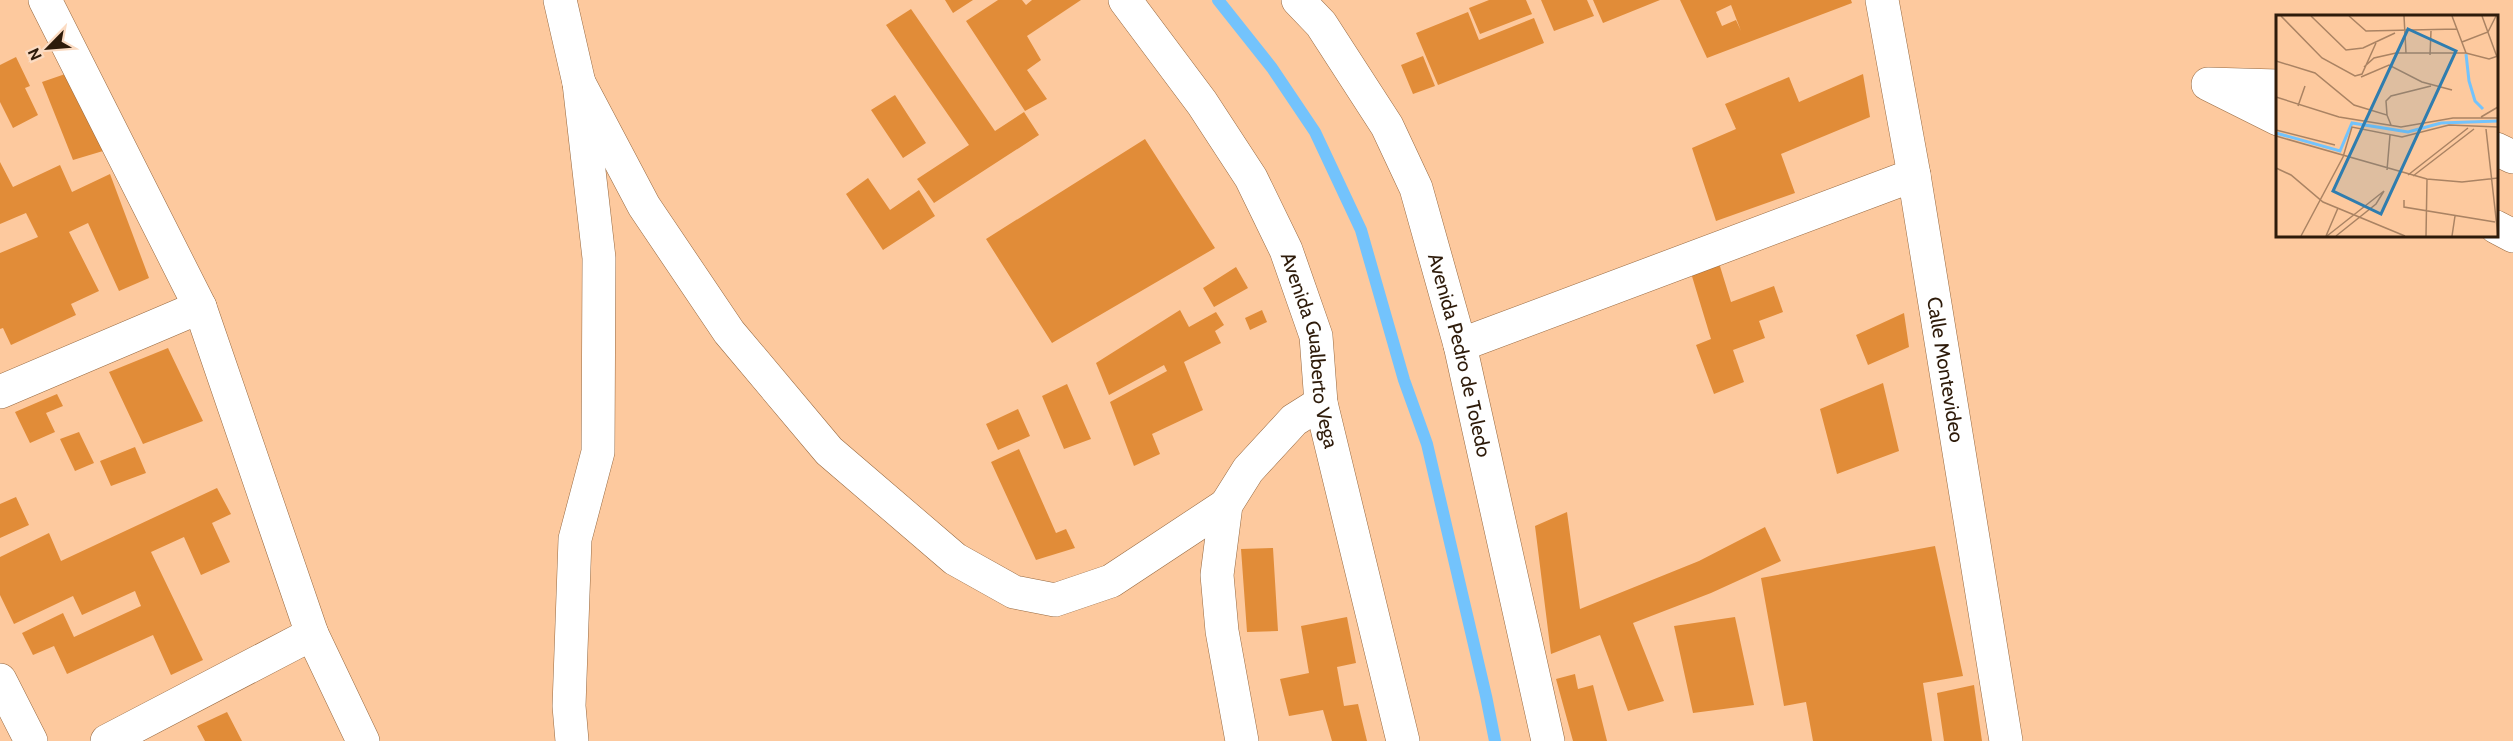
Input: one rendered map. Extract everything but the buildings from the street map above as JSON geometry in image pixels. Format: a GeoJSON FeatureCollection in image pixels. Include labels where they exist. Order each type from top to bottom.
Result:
{"type":"FeatureCollection","features":[{"type":"Feature","properties":{"kind":"street"},"geometry":{"type":"LineString","coordinates":[[45,0],[200,307],[312,634],[363,741]]}},
{"type":"Feature","properties":{"kind":"street"},"geometry":{"type":"LineString","coordinates":[[560,0],[579,83],[599,258],[598,452],[575,539],[569,706],[572,741]]}},
{"type":"Feature","properties":{"kind":"street","name":"Avenida Gualberto Vega"},"geometry":{"type":"LineString","coordinates":[[1125,0],[1208,112],[1251,178],[1286,250],[1316,336],[1322,403],[1403,741]]}},
{"type":"Feature","properties":{"kind":"street","name":"Avenida Pedro de Toledo"},"geometry":{"type":"LineString","coordinates":[[1298,0],[1321,24],[1387,126],[1416,188],[1460,345],[1548,741]]}},
{"type":"Feature","properties":{"kind":"street","name":"Calle Montevideo"},"geometry":{"type":"LineString","coordinates":[[1882,0],[1914,175],[2006,741]]}},
{"type":"Feature","properties":{"kind":"street"},"geometry":{"type":"LineString","coordinates":[[579,83],[644,206],[729,332],[829,451],[955,559],[1014,592],[1055,600],[1111,581],[1226,505],[1248,470],[1294,420],[1322,403]]}},
{"type":"Feature","properties":{"kind":"street"},"geometry":{"type":"LineString","coordinates":[[2276,86],[2208,84],[2276,118]]}},
{"type":"Feature","properties":{"kind":"street"},"geometry":{"type":"LineString","coordinates":[[2498,150],[2513,157]]}},
{"type":"Feature","properties":{"kind":"street"},"geometry":{"type":"LineString","coordinates":[[1460,345],[1914,175]]}},
{"type":"Feature","properties":{"kind":"street"},"geometry":{"type":"LineString","coordinates":[[2498,229],[2513,236]]}},
{"type":"Feature","properties":{"kind":"street"},"geometry":{"type":"LineString","coordinates":[[0,392],[200,307]]}},
{"type":"Feature","properties":{"kind":"street"},"geometry":{"type":"LineString","coordinates":[[1226,505],[1217,575],[1222,631],[1242,741]]}},
{"type":"Feature","properties":{"kind":"street"},"geometry":{"type":"LineString","coordinates":[[107,741],[312,634]]}},
{"type":"Feature","properties":{"kind":"street"},"geometry":{"type":"LineString","coordinates":[[0,680],[31,741]]}},
{"type":"Feature","properties":{"kind":"waterway"},"geometry":{"type":"LineString","coordinates":[[1218,0],[1272,68],[1315,132],[1361,230],[1404,380],[1427,444],[1495,741]]}}]}
